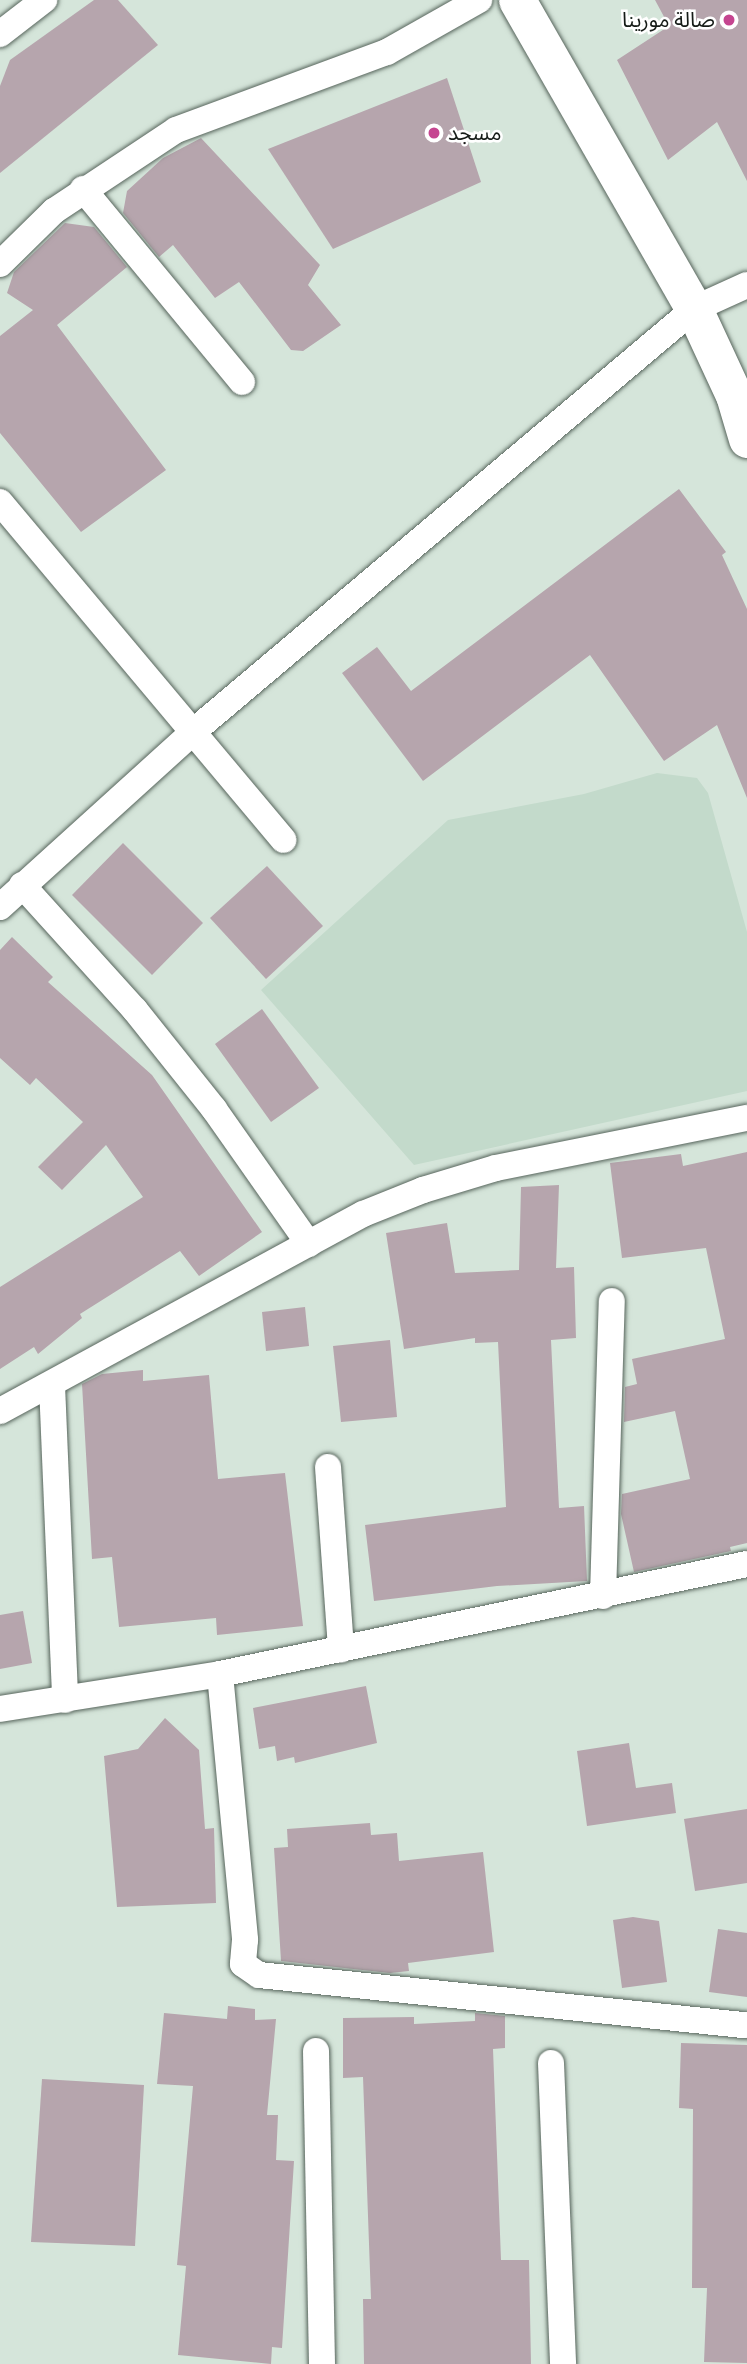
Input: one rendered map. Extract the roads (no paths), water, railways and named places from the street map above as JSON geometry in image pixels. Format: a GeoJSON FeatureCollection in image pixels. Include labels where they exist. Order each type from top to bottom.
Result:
{"type":"FeatureCollection","features":[{"type":"Feature","properties":{"kind":"street"},"geometry":{"type":"LineString","coordinates":[[0,34],[44,0]]}},
{"type":"Feature","properties":{"kind":"street"},"geometry":{"type":"LineString","coordinates":[[0,264],[16,245],[83,189],[176,131],[387,52],[479,0]]}},
{"type":"Feature","properties":{"kind":"street"},"geometry":{"type":"LineString","coordinates":[[517,0],[694,309],[734,395],[747,439]]}},
{"type":"Feature","properties":{"kind":"street"},"geometry":{"type":"LineString","coordinates":[[83,189],[242,382]]}},
{"type":"Feature","properties":{"kind":"street"},"geometry":{"type":"LineString","coordinates":[[0,907],[22,884],[194,731],[694,309],[747,285]]}},
{"type":"Feature","properties":{"kind":"street"},"geometry":{"type":"LineString","coordinates":[[0,502],[284,840]]}},
{"type":"Feature","properties":{"kind":"street"},"geometry":{"type":"LineString","coordinates":[[22,884],[135,1010],[214,1110],[309,1244]]}},
{"type":"Feature","properties":{"kind":"street"},"geometry":{"type":"LineString","coordinates":[[0,1411],[363,1214],[496,1168],[747,1118]]}},
{"type":"Feature","properties":{"kind":"street"},"geometry":{"type":"LineString","coordinates":[[603,1596],[612,1301]]}},
{"type":"Feature","properties":{"kind":"street"},"geometry":{"type":"LineString","coordinates":[[52,1385],[65,1700]]}},
{"type":"Feature","properties":{"kind":"street"},"geometry":{"type":"LineString","coordinates":[[328,1467],[341,1650]]}},
{"type":"Feature","properties":{"kind":"street"},"geometry":{"type":"LineString","coordinates":[[0,1709],[220,1674],[747,1564]]}},
{"type":"Feature","properties":{"kind":"street"},"geometry":{"type":"LineString","coordinates":[[220,1674],[245,1940],[243,1964],[259,1975],[747,2025]]}},
{"type":"Feature","properties":{"kind":"street"},"geometry":{"type":"LineString","coordinates":[[316,2051],[322,2364]]}},
{"type":"Feature","properties":{"kind":"street"},"geometry":{"type":"LineString","coordinates":[[551,2063],[564,2364]]}},
{"type":"Feature","properties":{"kind":"place","name":"صالة مورينا"},"geometry":{"type":"Point","coordinates":[729,20]}},
{"type":"Feature","properties":{"kind":"place","name":"مسجد"},"geometry":{"type":"Point","coordinates":[434,133]}}]}
